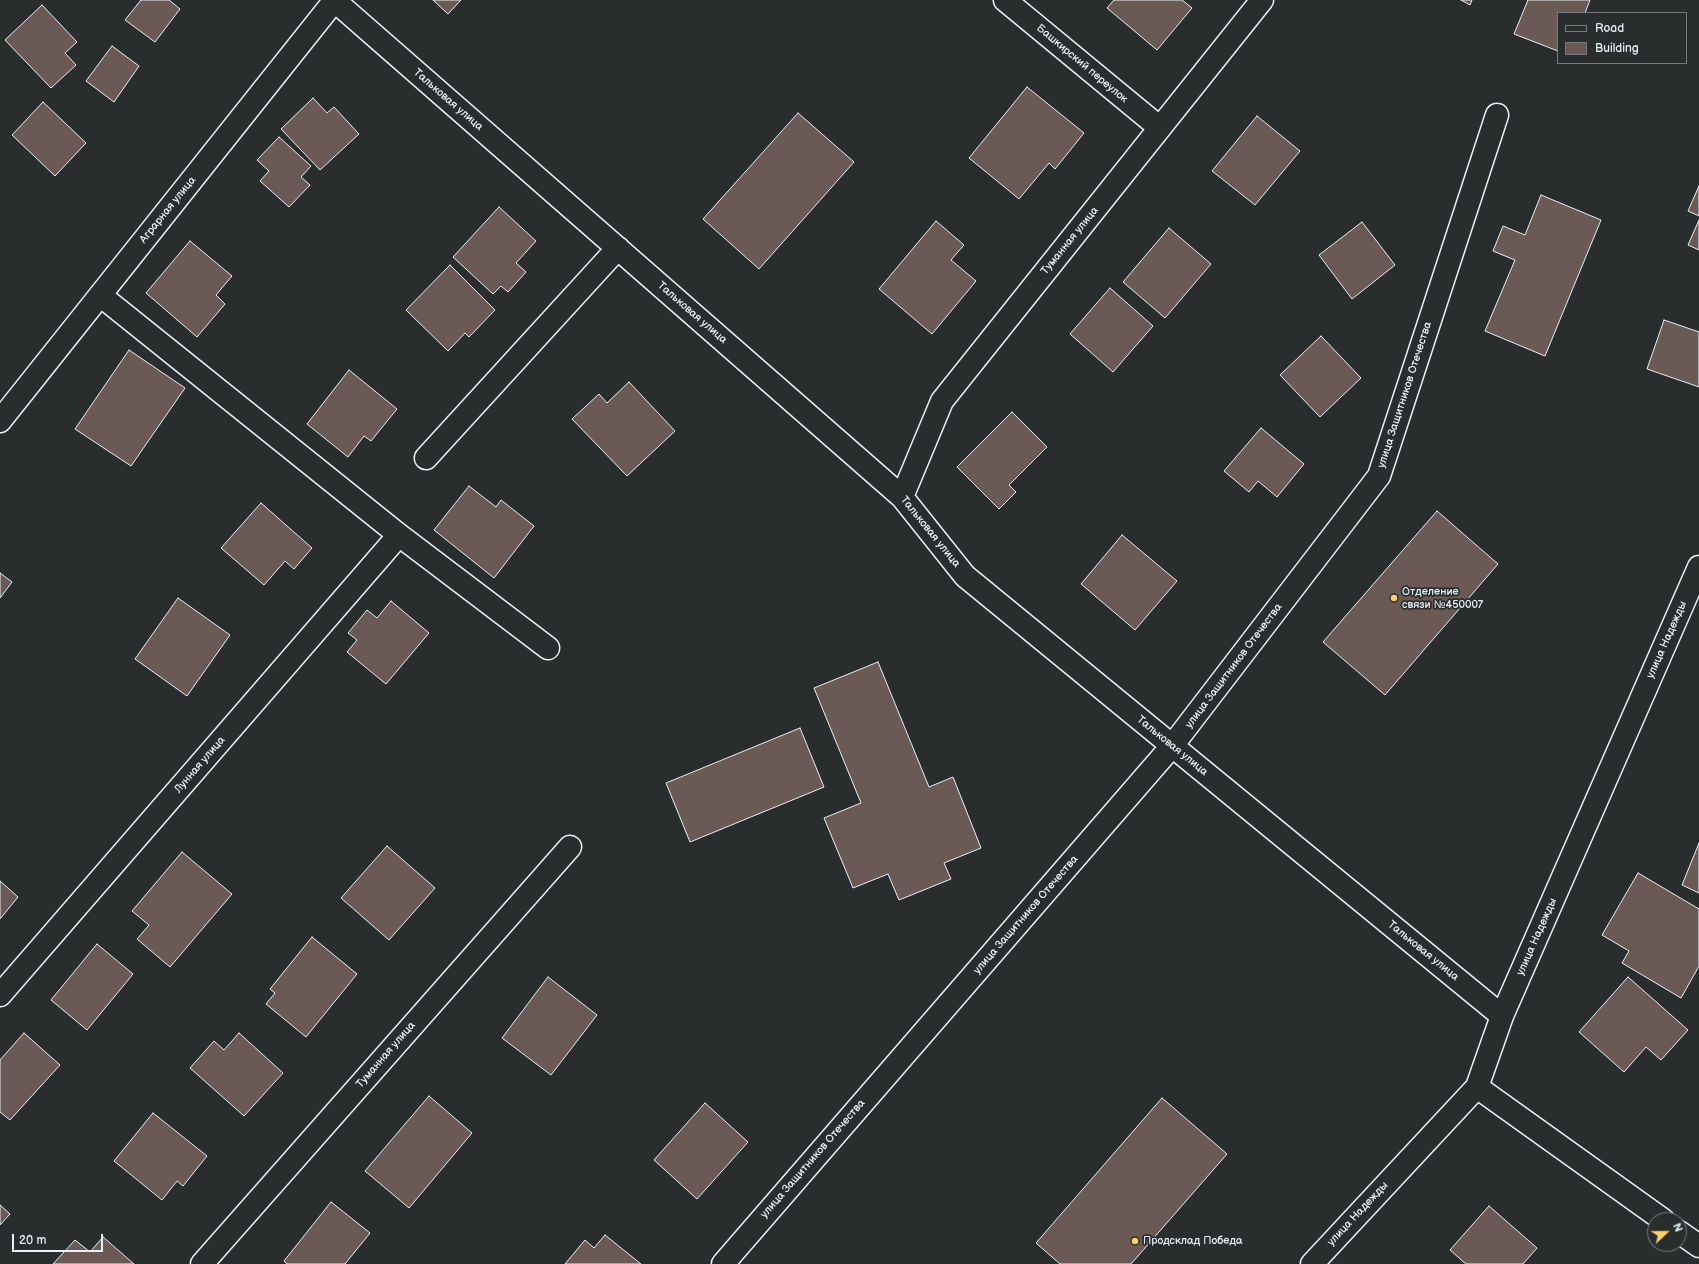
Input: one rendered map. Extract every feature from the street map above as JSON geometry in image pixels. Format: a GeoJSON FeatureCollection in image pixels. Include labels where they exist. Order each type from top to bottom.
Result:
{"type":"FeatureCollection","features":[{"type":"Feature","properties":{"kind":"street","name":"Тальковая улица"},"geometry":{"type":"LineString","coordinates":[[335,0],[902,497],[965,576],[1502,1016]]}},
{"type":"Feature","properties":{"kind":"street","name":"Аграрная улица"},"geometry":{"type":"LineString","coordinates":[[0,421],[335,0]]}},
{"type":"Feature","properties":{"kind":"street","name":"Башкирский переулок"},"geometry":{"type":"LineString","coordinates":[[1004,0],[1160,128]]}},
{"type":"Feature","properties":{"kind":"street","name":"Туманная улица"},"geometry":{"type":"LineString","coordinates":[[902,497],[942,401],[1262,0]]}},
{"type":"Feature","properties":{"kind":"street","name":"улица Защитников Отечества"},"geometry":{"type":"LineString","coordinates":[[723,1264],[1172,746],[1379,476],[1497,116]]}},
{"type":"Feature","properties":{"kind":"street"},"geometry":{"type":"LineString","coordinates":[[426,458],[618,248]]}},
{"type":"Feature","properties":{"kind":"street"},"geometry":{"type":"LineString","coordinates":[[100,295],[399,535],[548,648]]}},
{"type":"Feature","properties":{"kind":"street","name":"Лунная улица"},"geometry":{"type":"LineString","coordinates":[[0,995],[399,535]]}},
{"type":"Feature","properties":{"kind":"street","name":"улица Надежды"},"geometry":{"type":"LineString","coordinates":[[1312,1264],[1477,1087],[1502,1016],[1699,567]]}},
{"type":"Feature","properties":{"kind":"street","name":"Туманная улица"},"geometry":{"type":"LineString","coordinates":[[202,1264],[570,847]]}},
{"type":"Feature","properties":{"kind":"street"},"geometry":{"type":"LineString","coordinates":[[1477,1087],[1652,1212]]}},
{"type":"Feature","properties":{"kind":"street"},"geometry":{"type":"LineString","coordinates":[[1687,1238],[1699,1246]]}},
{"type":"Feature","properties":{"kind":"building"},"geometry":{"type":"Polygon","coordinates":[[[141,0],[169,0],[180,9],[155,42],[125,20],[141,0]]]}},
{"type":"Feature","properties":{"kind":"building"},"geometry":{"type":"Polygon","coordinates":[[[433,0],[461,0],[448,14],[433,0]]]}},
{"type":"Feature","properties":{"kind":"building"},"geometry":{"type":"Polygon","coordinates":[[[1114,0],[1182,0],[1192,8],[1157,50],[1107,8],[1114,0]]]}},
{"type":"Feature","properties":{"kind":"building"},"geometry":{"type":"Polygon","coordinates":[[[1461,0],[1472,0],[1470,5],[1461,0]]]}},
{"type":"Feature","properties":{"kind":"building"},"geometry":{"type":"Polygon","coordinates":[[[1528,0],[1590,0],[1585,12],[1557,12],[1557,51],[1514,34],[1528,0]]]}},
{"type":"Feature","properties":{"kind":"building"},"geometry":{"type":"Polygon","coordinates":[[[42,5],[77,42],[65,53],[76,65],[51,88],[5,40],[42,5]]]}},
{"type":"Feature","properties":{"kind":"building"},"geometry":{"type":"Polygon","coordinates":[[[112,46],[139,66],[114,102],[86,81],[112,46]]]}},
{"type":"Feature","properties":{"kind":"building"},"geometry":{"type":"Polygon","coordinates":[[[1027,87],[1084,133],[1055,169],[1049,163],[1019,199],[969,158],[1027,87]]]}},
{"type":"Feature","properties":{"kind":"building"},"geometry":{"type":"Polygon","coordinates":[[[313,98],[327,113],[334,107],[359,134],[320,170],[281,129],[313,98]]]}},
{"type":"Feature","properties":{"kind":"building"},"geometry":{"type":"Polygon","coordinates":[[[43,102],[86,143],[55,176],[12,135],[43,102]]]}},
{"type":"Feature","properties":{"kind":"building"},"geometry":{"type":"Polygon","coordinates":[[[798,113],[854,162],[759,269],[703,219],[798,113]]]}},
{"type":"Feature","properties":{"kind":"building"},"geometry":{"type":"Polygon","coordinates":[[[1257,116],[1300,151],[1255,205],[1212,171],[1257,116]]]}},
{"type":"Feature","properties":{"kind":"building"},"geometry":{"type":"Polygon","coordinates":[[[279,137],[311,166],[301,177],[310,185],[289,207],[260,181],[269,171],[257,160],[279,137]]]}},
{"type":"Feature","properties":{"kind":"building"},"geometry":{"type":"Polygon","coordinates":[[[1699,186],[1699,216],[1688,211],[1699,186]]]}},
{"type":"Feature","properties":{"kind":"building"},"geometry":{"type":"Polygon","coordinates":[[[1541,195],[1601,220],[1545,356],[1485,331],[1515,260],[1493,251],[1503,226],[1525,235],[1541,195]]]}},
{"type":"Feature","properties":{"kind":"building"},"geometry":{"type":"Polygon","coordinates":[[[499,207],[536,241],[516,263],[526,272],[508,292],[501,286],[493,294],[453,257],[499,207]]]}},
{"type":"Feature","properties":{"kind":"building"},"geometry":{"type":"Polygon","coordinates":[[[1699,220],[1699,250],[1688,245],[1699,220]]]}},
{"type":"Feature","properties":{"kind":"building"},"geometry":{"type":"Polygon","coordinates":[[[936,221],[964,245],[951,260],[976,281],[932,334],[879,289],[936,221]]]}},
{"type":"Feature","properties":{"kind":"building"},"geometry":{"type":"Polygon","coordinates":[[[1362,222],[1395,265],[1352,299],[1319,255],[1362,222]]]}},
{"type":"Feature","properties":{"kind":"building"},"geometry":{"type":"Polygon","coordinates":[[[1169,228],[1211,264],[1165,318],[1123,282],[1169,228]]]}},
{"type":"Feature","properties":{"kind":"building"},"geometry":{"type":"Polygon","coordinates":[[[190,241],[232,276],[216,295],[225,304],[197,337],[146,293],[190,241]]]}},
{"type":"Feature","properties":{"kind":"building"},"geometry":{"type":"Polygon","coordinates":[[[450,265],[495,310],[469,337],[465,333],[448,351],[406,310],[450,265]]]}},
{"type":"Feature","properties":{"kind":"building"},"geometry":{"type":"Polygon","coordinates":[[[1110,288],[1153,326],[1113,372],[1070,334],[1110,288]]]}},
{"type":"Feature","properties":{"kind":"building"},"geometry":{"type":"Polygon","coordinates":[[[1664,320],[1699,332],[1699,387],[1647,369],[1664,320]]]}},
{"type":"Feature","properties":{"kind":"building"},"geometry":{"type":"Polygon","coordinates":[[[1321,336],[1361,378],[1320,417],[1280,375],[1321,336]]]}},
{"type":"Feature","properties":{"kind":"building"},"geometry":{"type":"Polygon","coordinates":[[[129,350],[185,388],[131,466],[75,429],[129,350]]]}},
{"type":"Feature","properties":{"kind":"building"},"geometry":{"type":"Polygon","coordinates":[[[349,370],[397,409],[371,441],[364,436],[348,457],[307,424],[349,370]]]}},
{"type":"Feature","properties":{"kind":"building"},"geometry":{"type":"Polygon","coordinates":[[[629,382],[675,431],[627,476],[572,419],[599,394],[607,403],[629,382]]]}},
{"type":"Feature","properties":{"kind":"building"},"geometry":{"type":"Polygon","coordinates":[[[1012,412],[1047,447],[1009,485],[1016,492],[999,509],[957,467],[1012,412]]]}},
{"type":"Feature","properties":{"kind":"building"},"geometry":{"type":"Polygon","coordinates":[[[1261,428],[1304,464],[1277,497],[1258,481],[1249,492],[1224,471],[1261,428]]]}},
{"type":"Feature","properties":{"kind":"building"},"geometry":{"type":"Polygon","coordinates":[[[469,486],[496,507],[501,500],[534,526],[494,578],[434,530],[469,486]]]}},
{"type":"Feature","properties":{"kind":"building"},"geometry":{"type":"Polygon","coordinates":[[[261,503],[312,548],[294,569],[285,561],[264,585],[221,548],[261,503]]]}},
{"type":"Feature","properties":{"kind":"building"},"geometry":{"type":"Polygon","coordinates":[[[1437,511],[1498,564],[1385,695],[1323,642],[1437,511]]]}},
{"type":"Feature","properties":{"kind":"building"},"geometry":{"type":"Polygon","coordinates":[[[1122,535],[1177,581],[1135,630],[1081,584],[1122,535]]]}},
{"type":"Feature","properties":{"kind":"building"},"geometry":{"type":"Polygon","coordinates":[[[0,573],[12,582],[0,598],[0,573]]]}},
{"type":"Feature","properties":{"kind":"building"},"geometry":{"type":"Polygon","coordinates":[[[178,598],[230,635],[187,696],[135,659],[178,598]]]}},
{"type":"Feature","properties":{"kind":"building"},"geometry":{"type":"Polygon","coordinates":[[[391,601],[429,633],[386,684],[347,652],[357,640],[348,633],[367,610],[377,618],[391,601]]]}},
{"type":"Feature","properties":{"kind":"building"},"geometry":{"type":"Polygon","coordinates":[[[878,662],[929,787],[953,777],[981,848],[944,863],[951,879],[899,900],[888,874],[853,888],[824,818],[861,803],[814,688],[878,662]]]}},
{"type":"Feature","properties":{"kind":"building"},"geometry":{"type":"Polygon","coordinates":[[[800,728],[824,787],[690,842],[666,783],[800,728]]]}},
{"type":"Feature","properties":{"kind":"building"},"geometry":{"type":"Polygon","coordinates":[[[1699,843],[1699,893],[1682,885],[1699,843]]]}},
{"type":"Feature","properties":{"kind":"building"},"geometry":{"type":"Polygon","coordinates":[[[387,846],[435,888],[389,940],[341,898],[387,846]]]}},
{"type":"Feature","properties":{"kind":"building"},"geometry":{"type":"Polygon","coordinates":[[[182,852],[232,894],[170,967],[137,939],[149,925],[132,911],[182,852]]]}},
{"type":"Feature","properties":{"kind":"building"},"geometry":{"type":"Polygon","coordinates":[[[1638,873],[1699,909],[1699,966],[1681,998],[1622,963],[1629,951],[1602,935],[1638,873]]]}},
{"type":"Feature","properties":{"kind":"building"},"geometry":{"type":"Polygon","coordinates":[[[0,881],[18,897],[0,919],[0,881]]]}},
{"type":"Feature","properties":{"kind":"building"},"geometry":{"type":"Polygon","coordinates":[[[312,937],[357,974],[306,1037],[266,1004],[275,993],[270,989],[312,937]]]}},
{"type":"Feature","properties":{"kind":"building"},"geometry":{"type":"Polygon","coordinates":[[[97,944],[133,974],[87,1030],[51,1000],[97,944]]]}},
{"type":"Feature","properties":{"kind":"building"},"geometry":{"type":"Polygon","coordinates":[[[548,977],[597,1015],[551,1075],[502,1038],[548,977]]]}},
{"type":"Feature","properties":{"kind":"building"},"geometry":{"type":"Polygon","coordinates":[[[1628,977],[1688,1030],[1661,1060],[1646,1047],[1624,1072],[1579,1032],[1628,977]]]}},
{"type":"Feature","properties":{"kind":"building"},"geometry":{"type":"Polygon","coordinates":[[[24,1033],[60,1065],[10,1120],[0,1112],[0,1060],[24,1033]]]}},
{"type":"Feature","properties":{"kind":"building"},"geometry":{"type":"Polygon","coordinates":[[[239,1033],[283,1073],[244,1116],[190,1068],[214,1041],[224,1050],[239,1033]]]}},
{"type":"Feature","properties":{"kind":"building"},"geometry":{"type":"Polygon","coordinates":[[[429,1096],[472,1133],[409,1208],[365,1171],[429,1096]]]}},
{"type":"Feature","properties":{"kind":"building"},"geometry":{"type":"Polygon","coordinates":[[[1162,1098],[1227,1154],[1131,1264],[1060,1264],[1036,1243],[1162,1098]]]}},
{"type":"Feature","properties":{"kind":"building"},"geometry":{"type":"Polygon","coordinates":[[[705,1103],[748,1142],[697,1199],[654,1160],[705,1103]]]}},
{"type":"Feature","properties":{"kind":"building"},"geometry":{"type":"Polygon","coordinates":[[[153,1113],[207,1156],[183,1186],[177,1181],[162,1200],[114,1161],[153,1113]]]}},
{"type":"Feature","properties":{"kind":"building"},"geometry":{"type":"Polygon","coordinates":[[[331,1202],[370,1233],[345,1264],[287,1264],[284,1261],[331,1202]]]}},
{"type":"Feature","properties":{"kind":"building"},"geometry":{"type":"Polygon","coordinates":[[[0,1205],[10,1214],[0,1225],[0,1205]]]}},
{"type":"Feature","properties":{"kind":"building"},"geometry":{"type":"Polygon","coordinates":[[[1489,1206],[1537,1248],[1523,1264],[1466,1264],[1450,1250],[1489,1206]]]}},
{"type":"Feature","properties":{"kind":"building"},"geometry":{"type":"Polygon","coordinates":[[[605,1235],[641,1264],[565,1264],[585,1240],[594,1248],[605,1235]]]}},
{"type":"Feature","properties":{"kind":"building"},"geometry":{"type":"Polygon","coordinates":[[[103,1237],[134,1264],[53,1264],[75,1240],[90,1252],[103,1237]]]}},
{"type":"Feature","properties":{"kind":"place","name":"Отделение связи №450007"},"geometry":{"type":"Point","coordinates":[1394,598]}},
{"type":"Feature","properties":{"kind":"place","name":"Продсклад Победа"},"geometry":{"type":"Point","coordinates":[1135,1241]}}]}
